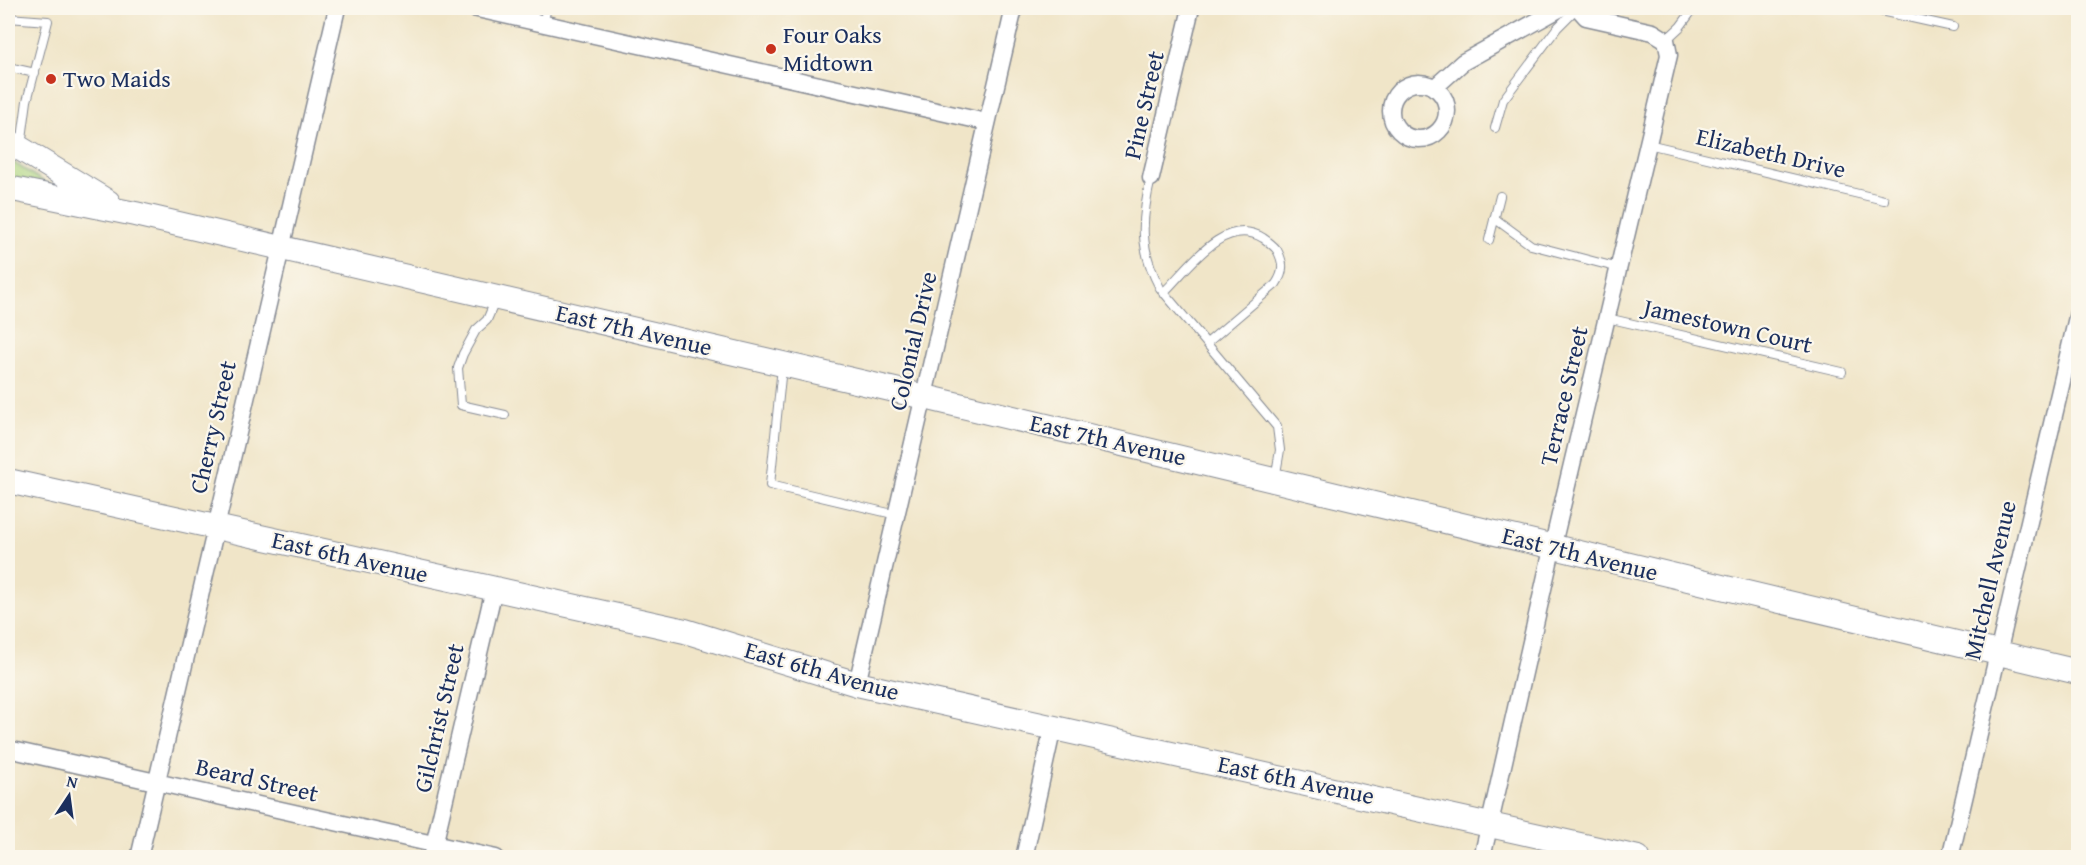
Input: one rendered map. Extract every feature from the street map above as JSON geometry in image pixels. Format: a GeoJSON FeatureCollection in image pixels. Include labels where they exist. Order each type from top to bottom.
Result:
{"type":"FeatureCollection","features":[{"type":"Feature","properties":{"kind":"street","name":"Cherry Street"},"geometry":{"type":"LineString","coordinates":[[139,858],[214,526],[337,8]]}},
{"type":"Feature","properties":{"kind":"street"},"geometry":{"type":"LineString","coordinates":[[473,8],[545,15],[986,122]]}},
{"type":"Feature","properties":{"kind":"street","name":"Colonial Drive"},"geometry":{"type":"LineString","coordinates":[[857,684],[1014,8]]}},
{"type":"Feature","properties":{"kind":"street","name":"Pine Street"},"geometry":{"type":"LineString","coordinates":[[1151,178],[1191,8]]}},
{"type":"Feature","properties":{"kind":"street"},"geometry":{"type":"LineString","coordinates":[[1434,88],[1462,62],[1561,8]]}},
{"type":"Feature","properties":{"kind":"street"},"geometry":{"type":"LineString","coordinates":[[1577,8],[1586,17],[1653,32],[1666,40]]}},
{"type":"Feature","properties":{"kind":"street","name":"Terrace Street"},"geometry":{"type":"LineString","coordinates":[[1482,858],[1552,548],[1669,55],[1666,40]]}},
{"type":"Feature","properties":{"kind":"street","name":"East 7th Avenue"},"geometry":{"type":"LineString","coordinates":[[14,145],[102,200],[135,214]]}},
{"type":"Feature","properties":{"kind":"street","name":"East 7th Avenue"},"geometry":{"type":"LineString","coordinates":[[8,188],[135,214],[925,396],[1552,548],[2079,672]]}},
{"type":"Feature","properties":{"kind":"street","name":"Mitchell Avenue"},"geometry":{"type":"LineString","coordinates":[[1950,858],[2079,313]]}},
{"type":"Feature","properties":{"kind":"street","name":"East 6th Avenue"},"geometry":{"type":"LineString","coordinates":[[8,481],[685,631],[857,684],[1490,823],[1638,858]]}},
{"type":"Feature","properties":{"kind":"street","name":"Gilchrist Street"},"geometry":{"type":"LineString","coordinates":[[432,851],[494,589]]}},
{"type":"Feature","properties":{"kind":"street"},"geometry":{"type":"LineString","coordinates":[[1024,858],[1053,727]]}},
{"type":"Feature","properties":{"kind":"street","name":"Beard Street"},"geometry":{"type":"LineString","coordinates":[[8,749],[156,782],[432,851],[496,858]]}},
{"type":"Feature","properties":{"kind":"lane"},"geometry":{"type":"LineString","coordinates":[[1495,128],[1503,100],[1557,28],[1577,8]]}},
{"type":"Feature","properties":{"kind":"lane"},"geometry":{"type":"LineString","coordinates":[[1666,40],[1680,27],[1694,8]]}},
{"type":"Feature","properties":{"kind":"lane"},"geometry":{"type":"LineString","coordinates":[[1867,8],[1953,27]]}},
{"type":"Feature","properties":{"kind":"lane"},"geometry":{"type":"LineString","coordinates":[[8,18],[48,21],[14,145]]}},
{"type":"Feature","properties":{"kind":"lane"},"geometry":{"type":"LineString","coordinates":[[8,67],[35,73]]}},
{"type":"Feature","properties":{"kind":"lane","name":"Elizabeth Drive"},"geometry":{"type":"LineString","coordinates":[[1648,144],[1884,200]]}},
{"type":"Feature","properties":{"kind":"lane"},"geometry":{"type":"LineString","coordinates":[[1151,178],[1144,207],[1142,236],[1149,268],[1163,293],[1277,427],[1280,450],[1275,479]]}},
{"type":"Feature","properties":{"kind":"lane"},"geometry":{"type":"LineString","coordinates":[[1489,240],[1500,196]]}},
{"type":"Feature","properties":{"kind":"lane"},"geometry":{"type":"LineString","coordinates":[[1494,218],[1531,245],[1619,268]]}},
{"type":"Feature","properties":{"kind":"lane"},"geometry":{"type":"LineString","coordinates":[[1163,293],[1224,236],[1239,231],[1254,233],[1273,245],[1282,259],[1282,274],[1276,284],[1207,343]]}},
{"type":"Feature","properties":{"kind":"lane"},"geometry":{"type":"LineString","coordinates":[[496,299],[487,320],[476,330],[458,368],[460,405],[505,415]]}},
{"type":"Feature","properties":{"kind":"lane","name":"Jamestown Court"},"geometry":{"type":"LineString","coordinates":[[1607,318],[1842,372]]}},
{"type":"Feature","properties":{"kind":"lane"},"geometry":{"type":"LineString","coordinates":[[782,364],[770,485],[897,515]]}},
{"type":"Feature","properties":{"kind":"green space"},"geometry":{"type":"Polygon","coordinates":[[[8,159],[60,192],[8,180],[8,159]]]}},
{"type":"Feature","properties":{"kind":"place","name":"Four Oaks Midtown"},"geometry":{"type":"Point","coordinates":[771,49]}},
{"type":"Feature","properties":{"kind":"place","name":"Two Maids"},"geometry":{"type":"Point","coordinates":[51,79]}}]}
